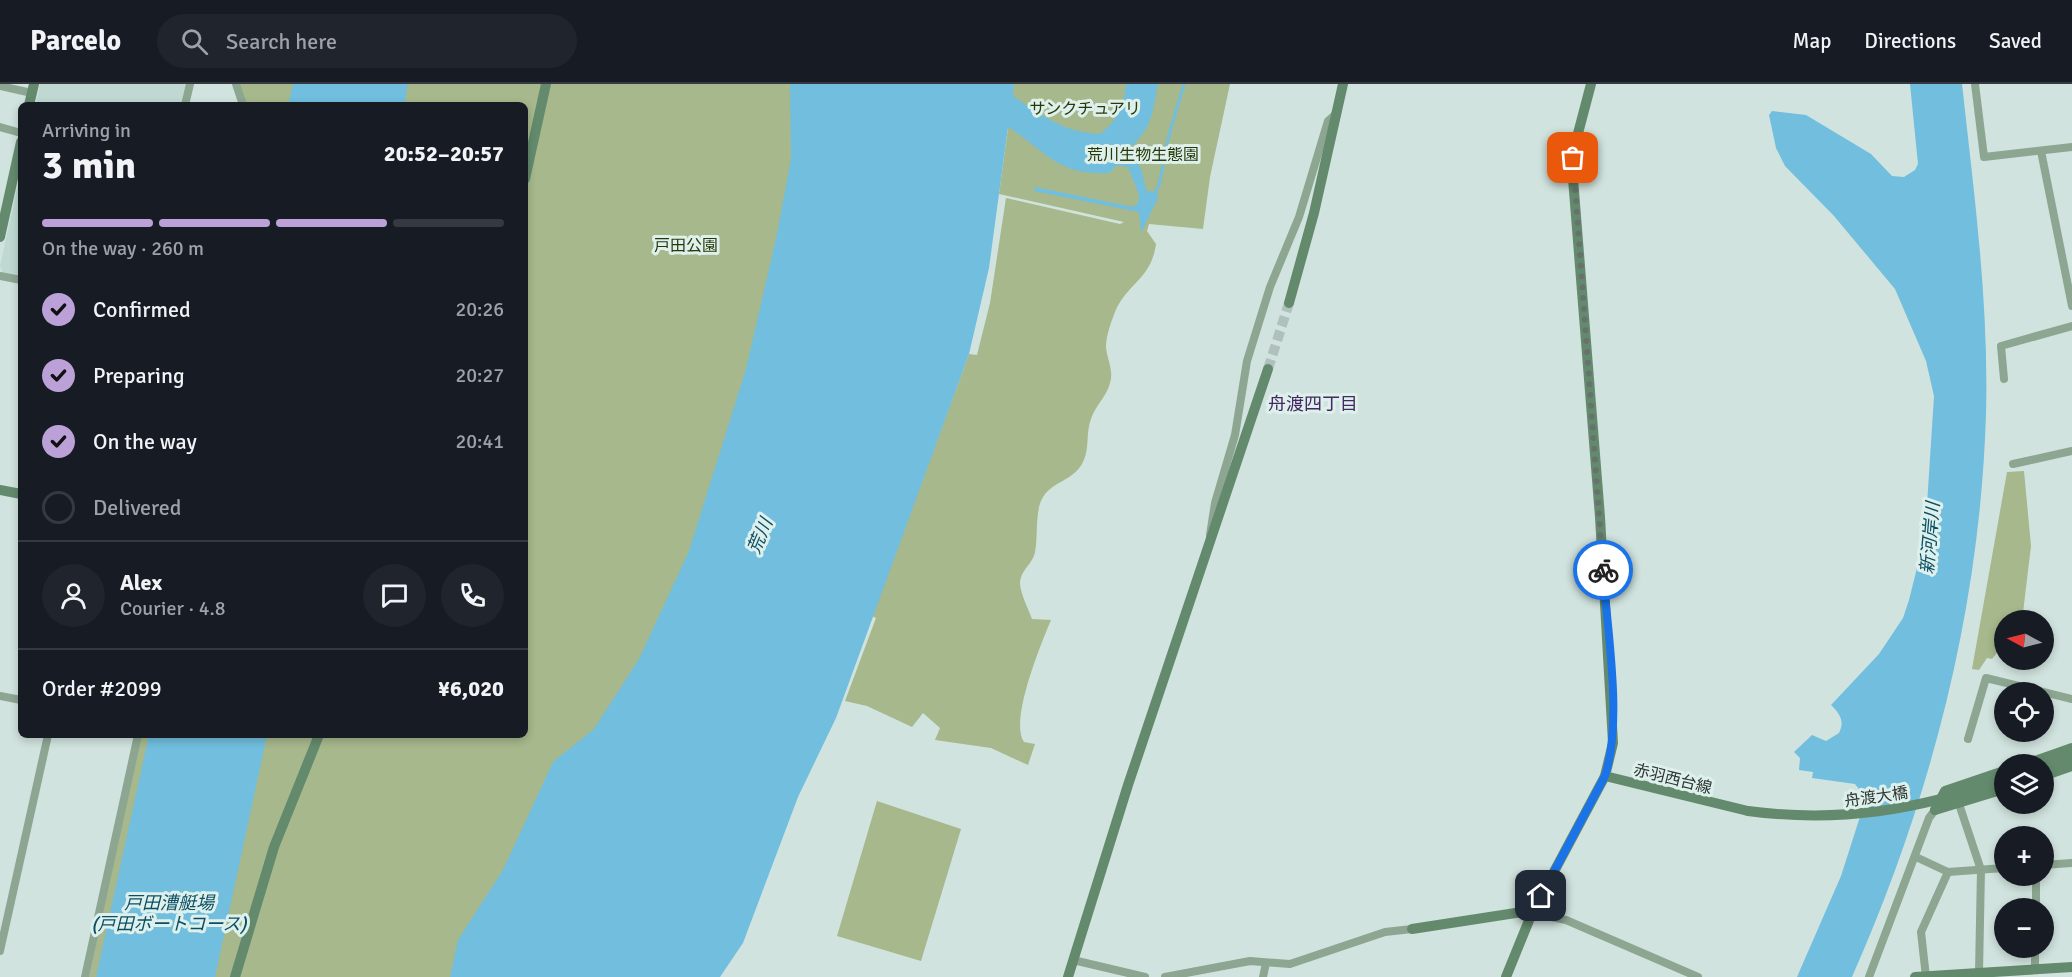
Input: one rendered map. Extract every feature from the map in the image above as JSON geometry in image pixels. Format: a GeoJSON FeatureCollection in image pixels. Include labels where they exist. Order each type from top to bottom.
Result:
{"type":"FeatureCollection","features":[{"type":"Feature","properties":{"kind":"street"},"geometry":{"type":"LineString","coordinates":[[186,102],[190,84]]}},
{"type":"Feature","properties":{"kind":"street"},"geometry":{"type":"LineString","coordinates":[[236,84],[242,102]]}},
{"type":"Feature","properties":{"kind":"street"},"geometry":{"type":"LineString","coordinates":[[528,165],[546,84]]}},
{"type":"Feature","properties":{"kind":"street"},"geometry":{"type":"LineString","coordinates":[[1289,303],[1314,213],[1343,84]]}},
{"type":"Feature","properties":{"kind":"street"},"geometry":{"type":"LineString","coordinates":[[1506,977],[1532,913],[1605,776],[1611,756],[1614,729],[1572,166],[1591,84]]}},
{"type":"Feature","properties":{"kind":"street"},"geometry":{"type":"LineString","coordinates":[[1975,84],[1984,157],[2072,147]]}},
{"type":"Feature","properties":{"kind":"street"},"geometry":{"type":"LineString","coordinates":[[0,86],[33,88]]}},
{"type":"Feature","properties":{"kind":"street"},"geometry":{"type":"LineString","coordinates":[[1210,546],[1209,528],[1235,435],[1247,361],[1270,287],[1299,217],[1328,121],[1338,112]]}},
{"type":"Feature","properties":{"kind":"street"},"geometry":{"type":"LineString","coordinates":[[0,127],[18,131]]}},
{"type":"Feature","properties":{"kind":"street"},"geometry":{"type":"LineString","coordinates":[[2041,151],[2072,306]]}},
{"type":"Feature","properties":{"kind":"street"},"geometry":{"type":"LineString","coordinates":[[0,237],[18,156]]}},
{"type":"Feature","properties":{"kind":"street"},"geometry":{"type":"LineString","coordinates":[[0,276],[18,279]]}},
{"type":"Feature","properties":{"kind":"street"},"geometry":{"type":"LineString","coordinates":[[2004,379],[2001,346],[2072,326]]}},
{"type":"Feature","properties":{"kind":"street"},"geometry":{"type":"LineString","coordinates":[[1068,977],[1128,785],[1268,369]]}},
{"type":"Feature","properties":{"kind":"street"},"geometry":{"type":"LineString","coordinates":[[2013,464],[2072,451]]}},
{"type":"Feature","properties":{"kind":"street"},"geometry":{"type":"LineString","coordinates":[[0,490],[18,493]]}},
{"type":"Feature","properties":{"kind":"street"},"geometry":{"type":"LineString","coordinates":[[1968,739],[1986,678],[2072,699]]}},
{"type":"Feature","properties":{"kind":"street"},"geometry":{"type":"LineString","coordinates":[[0,696],[18,699]]}},
{"type":"Feature","properties":{"kind":"street"},"geometry":{"type":"LineString","coordinates":[[0,951],[47,738]]}},
{"type":"Feature","properties":{"kind":"street"},"geometry":{"type":"LineString","coordinates":[[85,977],[137,738]]}},
{"type":"Feature","properties":{"kind":"street"},"geometry":{"type":"LineString","coordinates":[[235,977],[274,847],[318,738]]}},
{"type":"Feature","properties":{"kind":"street"},"geometry":{"type":"LineString","coordinates":[[2054,754],[2072,748]]}},
{"type":"Feature","properties":{"kind":"street"},"geometry":{"type":"LineString","coordinates":[[2054,763],[2072,757]]}},
{"type":"Feature","properties":{"kind":"street"},"geometry":{"type":"LineString","coordinates":[[2054,772],[2072,766]]}},
{"type":"Feature","properties":{"kind":"street"},"geometry":{"type":"LineString","coordinates":[[1869,977],[1929,818],[1945,791],[1994,774]]}},
{"type":"Feature","properties":{"kind":"street","name":"赤羽西台線"},"geometry":{"type":"LineString","coordinates":[[1605,776],[1748,811]]}},
{"type":"Feature","properties":{"kind":"street","name":"舟渡大橋"},"geometry":{"type":"LineString","coordinates":[[1748,811],[1798,816],[1858,815],[1931,803],[1994,783]]}},
{"type":"Feature","properties":{"kind":"street"},"geometry":{"type":"LineString","coordinates":[[1935,810],[1994,792]]}},
{"type":"Feature","properties":{"kind":"street"},"geometry":{"type":"LineString","coordinates":[[1959,804],[1981,870],[1979,975]]}},
{"type":"Feature","properties":{"kind":"street"},"geometry":{"type":"LineString","coordinates":[[1916,857],[1948,872],[1994,869]]}},
{"type":"Feature","properties":{"kind":"street"},"geometry":{"type":"LineString","coordinates":[[2054,864],[2072,863]]}},
{"type":"Feature","properties":{"kind":"street"},"geometry":{"type":"LineString","coordinates":[[1926,977],[1921,932],[1948,872]]}},
{"type":"Feature","properties":{"kind":"street"},"geometry":{"type":"LineString","coordinates":[[1165,977],[1250,961],[1290,964],[1385,932],[1522,912],[1566,920],[1698,977]]}},
{"type":"Feature","properties":{"kind":"street"},"geometry":{"type":"LineString","coordinates":[[2035,958],[2035,969]]}},
{"type":"Feature","properties":{"kind":"street"},"geometry":{"type":"LineString","coordinates":[[1073,960],[1145,977]]}},
{"type":"Feature","properties":{"kind":"street"},"geometry":{"type":"LineString","coordinates":[[1263,977],[1266,963]]}},
{"type":"Feature","properties":{"kind":"street"},"geometry":{"type":"LineString","coordinates":[[1915,977],[1979,975],[2035,969],[2049,973],[2072,967]]}},
{"type":"Feature","properties":{"kind":"shaded area"},"geometry":{"type":"Polygon","coordinates":[[[40,84],[186,84],[182,102],[37,102],[40,84]]]}},
{"type":"Feature","properties":{"kind":"shaded area"},"geometry":{"type":"Polygon","coordinates":[[[18,185],[18,276],[3,273],[0,266],[18,185]]]}},
{"type":"Feature","properties":{"kind":"green space","name":"戸田公園"},"geometry":{"type":"Polygon","coordinates":[[[237,84],[877,84],[592,977],[89,977],[139,738],[528,738],[528,102],[242,102],[237,84]]]}},
{"type":"Feature","properties":{"kind":"green space"},"geometry":{"type":"Polygon","coordinates":[[[1014,84],[1230,84],[1210,177],[1203,229],[1149,224],[1147,231],[1156,244],[1153,256],[1144,274],[1120,302],[1110,325],[1106,347],[1111,378],[1091,419],[1086,455],[1076,472],[1050,489],[1040,504],[1035,552],[1022,575],[1020,584],[1032,619],[1051,620],[1028,682],[1020,717],[1020,732],[1024,742],[1035,744],[1028,765],[991,748],[935,740],[940,728],[923,713],[912,727],[867,706],[845,701],[876,618],[872,616],[969,354],[977,355],[990,303],[1006,198],[1120,224],[1124,222],[999,194],[1014,84]]]}},
{"type":"Feature","properties":{"kind":"green space"},"geometry":{"type":"Polygon","coordinates":[[[2024,471],[2031,546],[2023,610],[1994,610],[1994,656],[1992,659],[1987,658],[1979,670],[1972,669],[2007,472],[2024,471]]]}},
{"type":"Feature","properties":{"kind":"green space"},"geometry":{"type":"Polygon","coordinates":[[[877,801],[961,829],[921,961],[837,936],[877,801]]]}},
{"type":"Feature","properties":{"kind":"water"},"geometry":{"type":"Polygon","coordinates":[[[293,84],[408,84],[405,102],[289,102],[293,84]]]}},
{"type":"Feature","properties":{"kind":"water","name":"荒川"},"geometry":{"type":"Polygon","coordinates":[[[790,84],[1014,84],[1013,96],[1043,116],[1064,127],[1100,134],[1112,123],[1119,112],[1126,84],[1158,84],[1153,111],[1147,126],[1130,148],[1142,171],[1146,190],[1158,194],[1158,198],[1141,233],[1139,212],[1034,191],[1035,187],[1133,207],[1138,203],[1139,195],[1128,167],[1117,165],[1109,173],[1091,173],[1064,166],[1008,127],[989,268],[969,354],[836,718],[798,797],[743,943],[720,977],[450,977],[458,940],[503,870],[553,762],[594,729],[639,659],[689,551],[746,369],[777,234],[791,159],[790,84]]]}},
{"type":"Feature","properties":{"kind":"water","name":"新河岸川"},"geometry":{"type":"Polygon","coordinates":[[[1910,84],[1962,84],[1980,248],[1985,331],[1986,414],[1982,487],[1974,559],[1962,631],[1928,772],[1880,909],[1852,977],[1797,977],[1841,876],[1866,798],[1855,784],[1812,778],[1813,772],[1799,770],[1800,758],[1794,752],[1812,735],[1826,741],[1839,733],[1842,725],[1841,718],[1831,705],[1879,654],[1903,618],[1925,536],[1934,396],[1926,361],[1895,289],[1834,216],[1785,166],[1776,148],[1769,115],[1772,111],[1806,115],[1871,154],[1892,176],[1904,177],[1915,170],[1918,164],[1910,84]]]}},
{"type":"Feature","properties":{"kind":"water","name":"戸田漕艇場 (戸田ボートコース)"},"geometry":{"type":"Polygon","coordinates":[[[148,738],[266,738],[215,977],[96,977],[148,738]]]}},
{"type":"Feature","properties":{"kind":"waterway"},"geometry":{"type":"LineString","coordinates":[[1154,194],[1159,185],[1169,135],[1184,84]]}},
{"type":"Feature","properties":{"kind":"tunnel"},"geometry":{"type":"LineString","coordinates":[[1268,369],[1289,303]]}},
{"type":"Feature","properties":{"kind":"way so far"},"geometry":{"type":"LineString","coordinates":[[1573,158],[1572,175],[1603,570]]}},
{"type":"Feature","properties":{"kind":"district","name":"舟渡四丁目"},"geometry":{"type":"Point","coordinates":[1313,404]}},
{"type":"Feature","properties":{"kind":"route"},"geometry":{"type":"LineString","coordinates":[[1541,896],[1605,776],[1611,756],[1614,729],[1603,570]]}},
{"type":"Feature","properties":{"kind":"park label","name":"サンクチュアリ"},"geometry":{"type":"Point","coordinates":[1085,108]}},
{"type":"Feature","properties":{"kind":"park label","name":"荒川生物生態園"},"geometry":{"type":"Point","coordinates":[1143,154]}}]}
